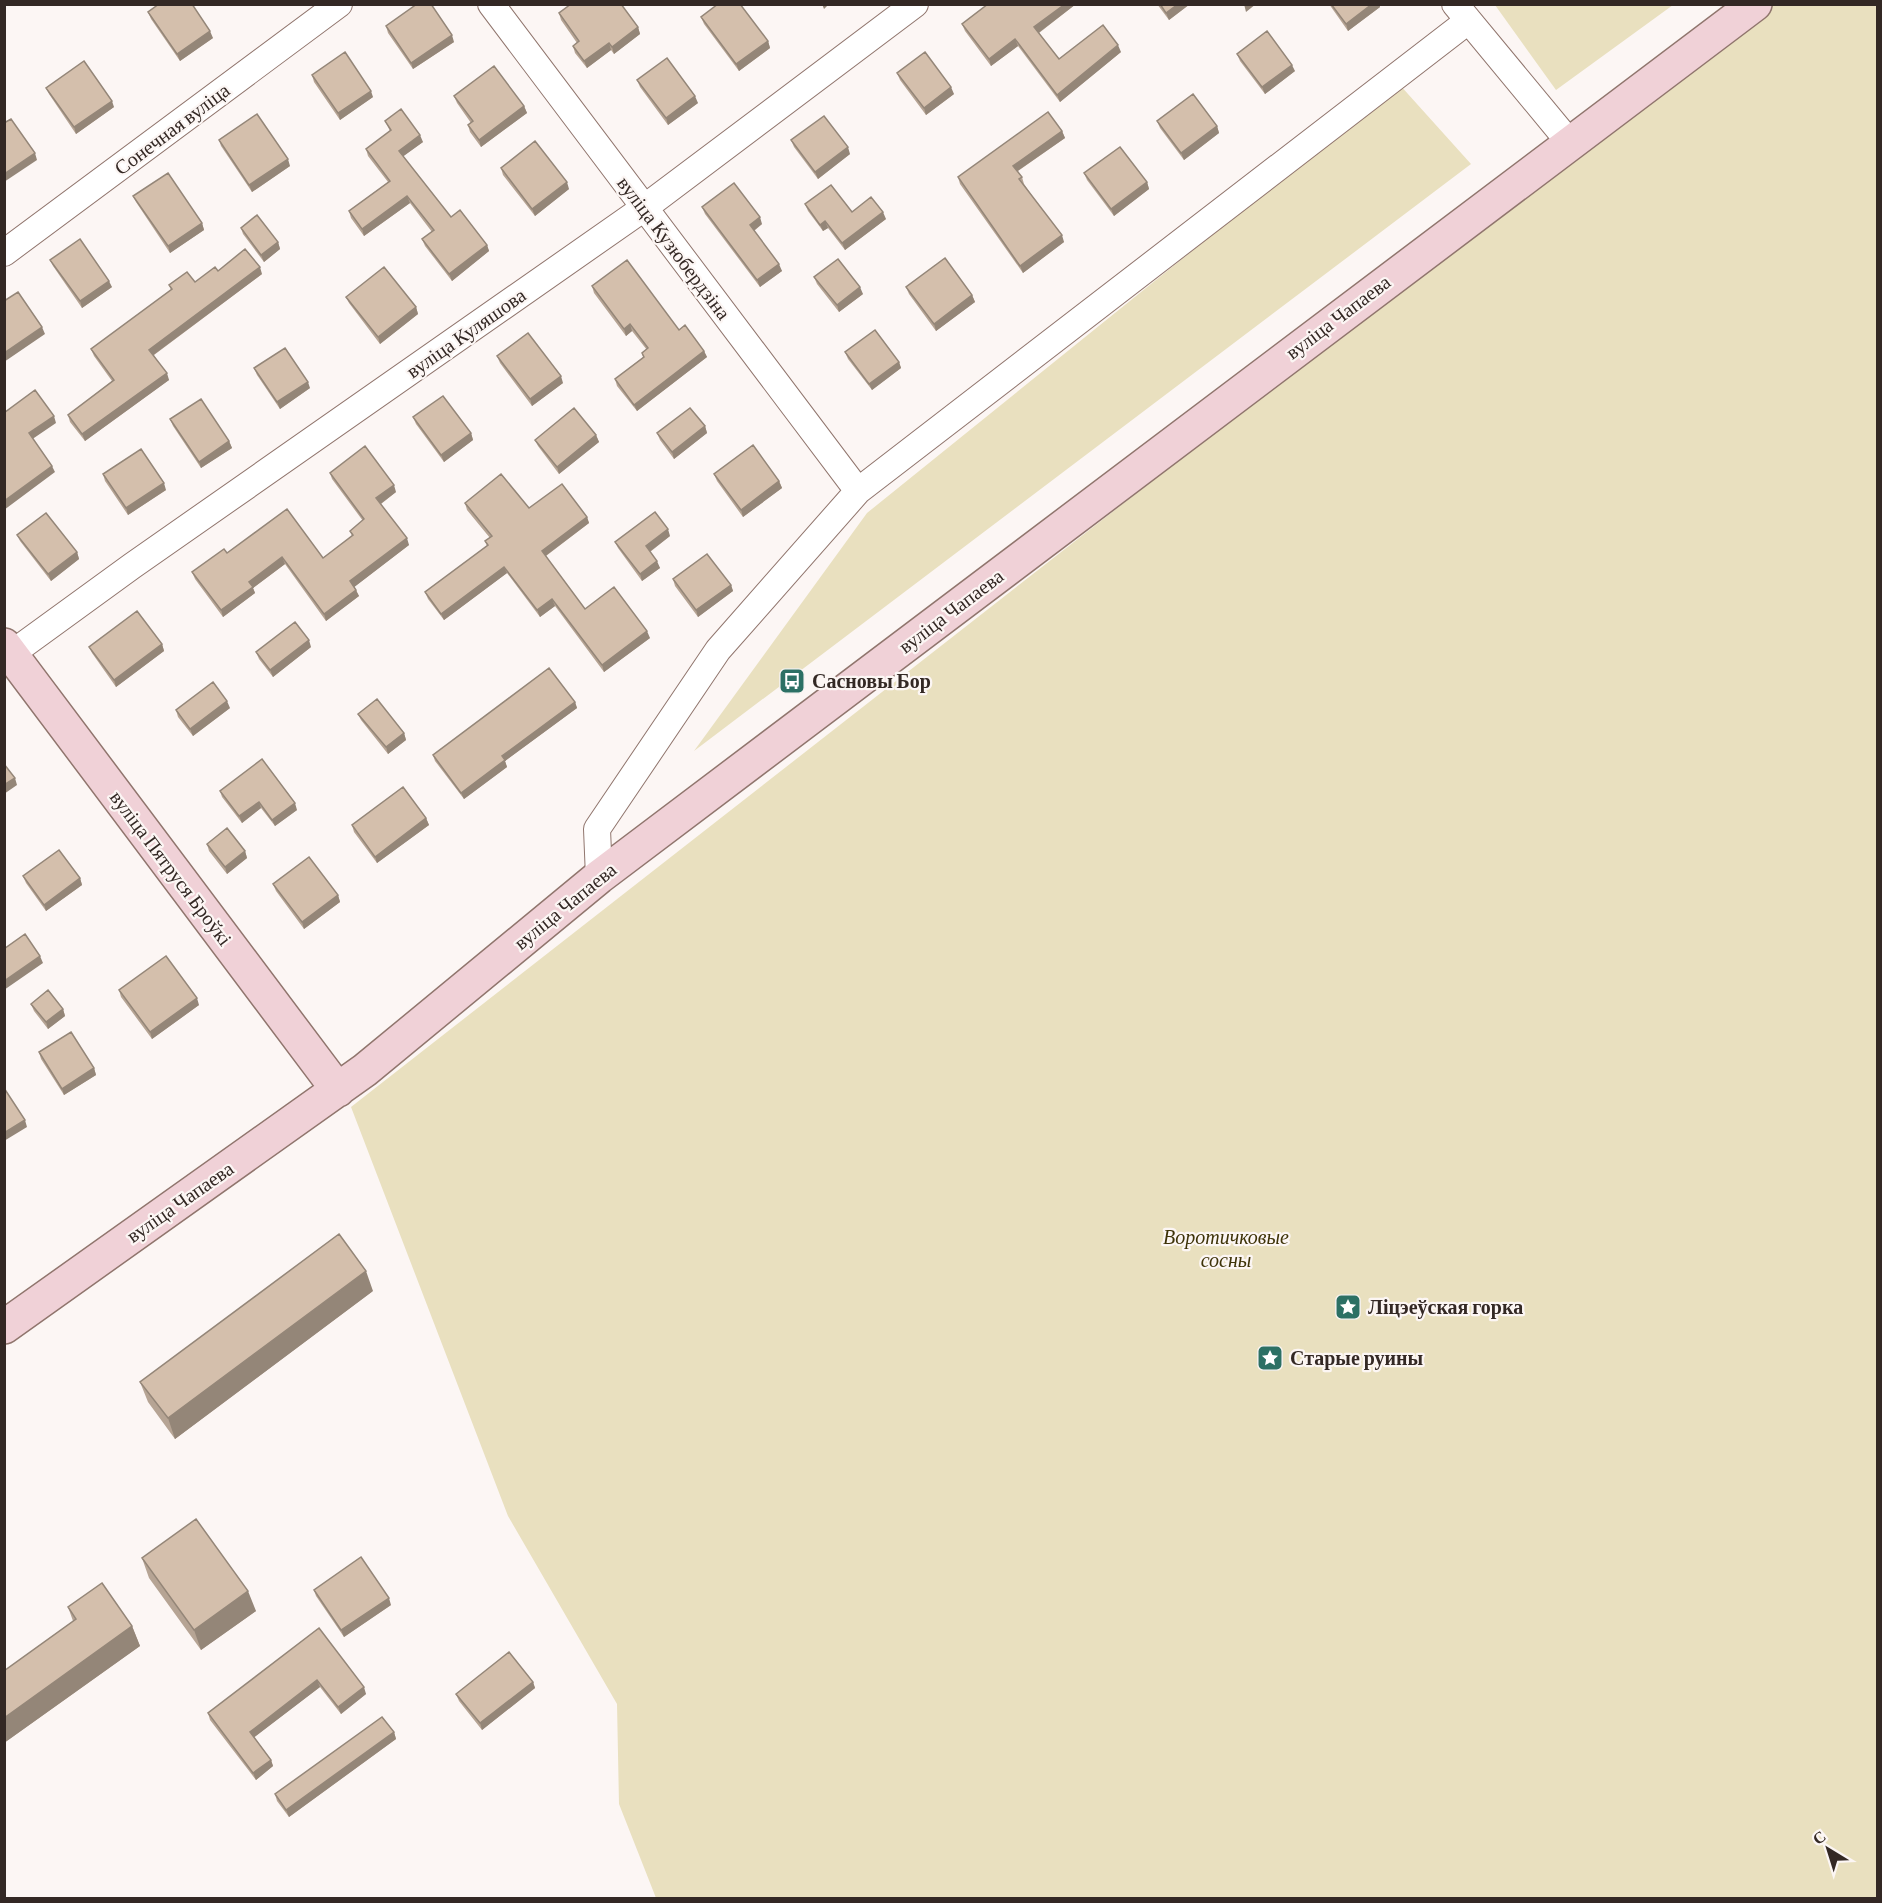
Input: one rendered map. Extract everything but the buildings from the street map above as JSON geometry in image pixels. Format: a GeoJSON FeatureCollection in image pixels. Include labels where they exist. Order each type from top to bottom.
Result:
{"type":"FeatureCollection","features":[{"type":"Feature","properties":{"kind":"main road","name":"вуліца Чапаева"},"geometry":{"type":"LineString","coordinates":[[4,1327],[365,1070],[599,877],[1755,4]]}},
{"type":"Feature","properties":{"kind":"main road","name":"вуліца Пятруся Броўкі"},"geometry":{"type":"LineString","coordinates":[[8,650],[338,1090]]}},
{"type":"Feature","properties":{"kind":"street","name":"Сонечная вуліца"},"geometry":{"type":"LineString","coordinates":[[4,253],[339,4]]}},
{"type":"Feature","properties":{"kind":"street","name":"вуліца Кузюбердзіна"},"geometry":{"type":"LineString","coordinates":[[491,4],[858,491]]}},
{"type":"Feature","properties":{"kind":"street","name":"вуліца Куляшова"},"geometry":{"type":"LineString","coordinates":[[8,650],[161,546],[644,208],[915,4]]}},
{"type":"Feature","properties":{"kind":"street"},"geometry":{"type":"LineString","coordinates":[[599,877],[597,829],[718,650],[858,491],[1462,13],[1570,142]]}},
{"type":"Feature","properties":{"kind":"green space"},"geometry":{"type":"Polygon","coordinates":[[[1495,5],[1673,5],[1556,90],[1495,5]]]}},
{"type":"Feature","properties":{"kind":"green space","name":"Воротичковые сосны"},"geometry":{"type":"Polygon","coordinates":[[[1764,5],[1877,5],[1877,1898],[656,1898],[619,1804],[617,1704],[508,1516],[351,1107],[1764,5]]]}},
{"type":"Feature","properties":{"kind":"green space"},"geometry":{"type":"Polygon","coordinates":[[[1399,84],[1471,164],[694,751],[867,513],[1399,84]]]}},
{"type":"Feature","properties":{"kind":"place","name":"Сасновы Бор"},"geometry":{"type":"Point","coordinates":[792,681]}},
{"type":"Feature","properties":{"kind":"place","name":"Ліцэеўская горка"},"geometry":{"type":"Point","coordinates":[1348,1307]}},
{"type":"Feature","properties":{"kind":"place","name":"Старые руины"},"geometry":{"type":"Point","coordinates":[1270,1358]}}]}
